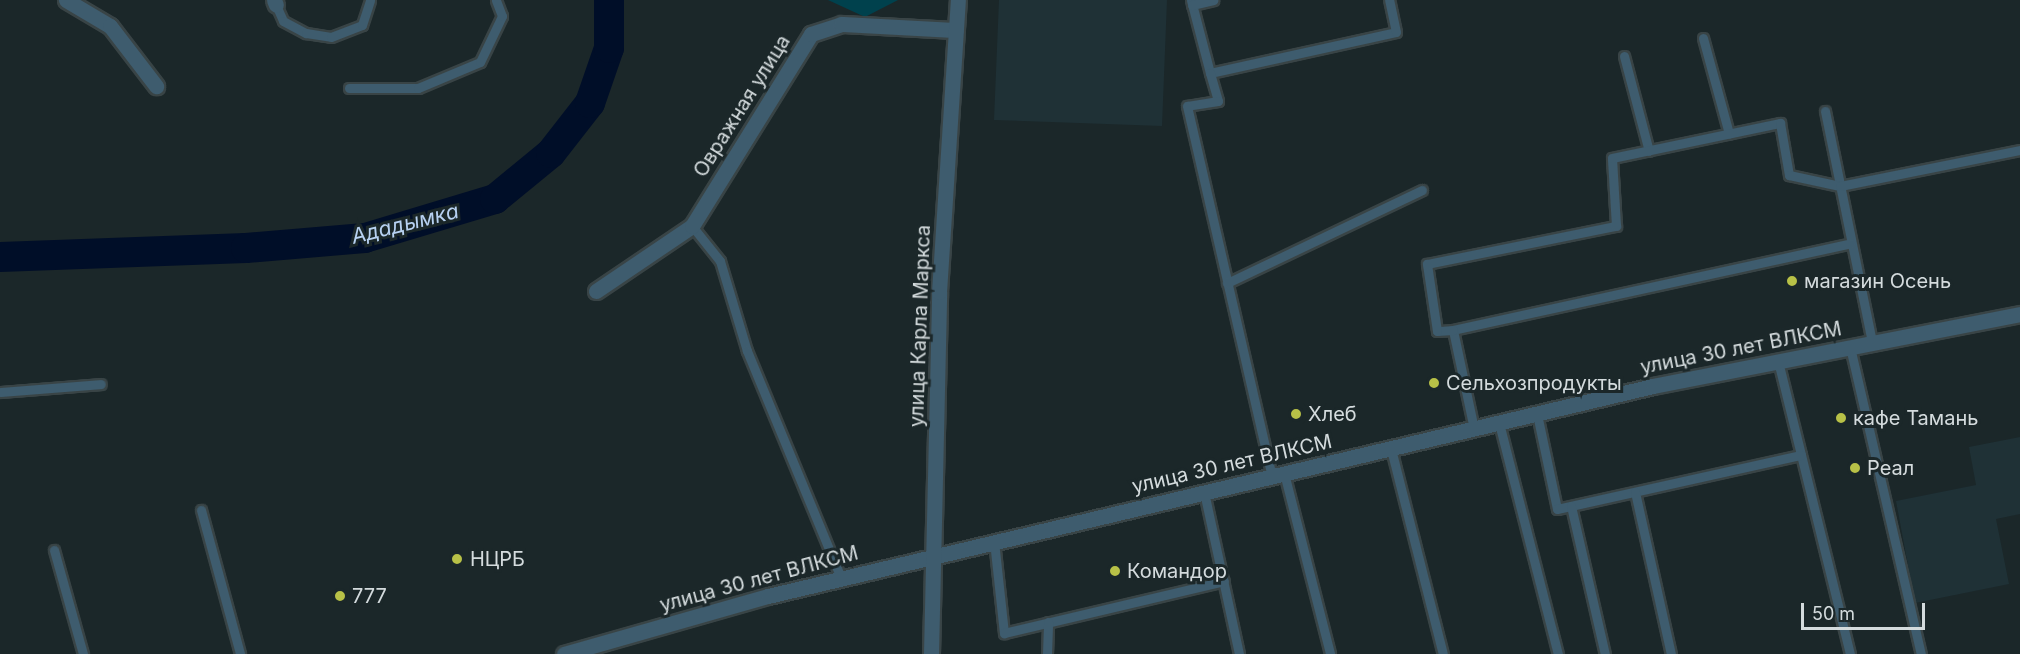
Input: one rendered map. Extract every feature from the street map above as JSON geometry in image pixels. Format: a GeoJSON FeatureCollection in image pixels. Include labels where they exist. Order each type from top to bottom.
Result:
{"type":"FeatureCollection","features":[{"type":"Feature","properties":{"kind":"street"},"geometry":{"type":"LineString","coordinates":[[66,0],[110,26],[156,86]]}},
{"type":"Feature","properties":{"kind":"street","name":"улица Карла Маркса"},"geometry":{"type":"LineString","coordinates":[[931,654],[936,555],[939,292],[958,0]]}},
{"type":"Feature","properties":{"kind":"street","name":"Овражная улица"},"geometry":{"type":"LineString","coordinates":[[596,291],[692,226],[811,34],[841,24],[956,30]]}},
{"type":"Feature","properties":{"kind":"street","name":"улица 30 лет ВЛКСМ"},"geometry":{"type":"LineString","coordinates":[[564,654],[841,578],[1537,414],[1850,347],[2020,314]]}},
{"type":"Feature","properties":{"kind":"lane"},"geometry":{"type":"LineString","coordinates":[[275,3],[283,21],[306,33],[331,37],[362,25],[370,0]]}},
{"type":"Feature","properties":{"kind":"lane"},"geometry":{"type":"LineString","coordinates":[[349,88],[418,88],[480,62],[502,16],[496,0]]}},
{"type":"Feature","properties":{"kind":"lane"},"geometry":{"type":"LineString","coordinates":[[1214,0],[1192,2],[1218,101],[1186,106],[1227,283],[1278,475],[1330,654]]}},
{"type":"Feature","properties":{"kind":"lane"},"geometry":{"type":"LineString","coordinates":[[1210,73],[1396,32],[1389,0]]}},
{"type":"Feature","properties":{"kind":"lane"},"geometry":{"type":"LineString","coordinates":[[1703,39],[1729,134]]}},
{"type":"Feature","properties":{"kind":"lane"},"geometry":{"type":"LineString","coordinates":[[1624,56],[1649,151]]}},
{"type":"Feature","properties":{"kind":"lane"},"geometry":{"type":"LineString","coordinates":[[1824,111],[1872,343]]}},
{"type":"Feature","properties":{"kind":"lane"},"geometry":{"type":"LineString","coordinates":[[1851,243],[1437,332],[1427,264],[1616,226],[1612,158],[1779,123],[1789,175],[1840,186],[2020,150]]}},
{"type":"Feature","properties":{"kind":"lane"},"geometry":{"type":"LineString","coordinates":[[1227,283],[1422,190]]}},
{"type":"Feature","properties":{"kind":"lane"},"geometry":{"type":"LineString","coordinates":[[692,226],[720,261],[747,351],[841,578]]}},
{"type":"Feature","properties":{"kind":"lane"},"geometry":{"type":"LineString","coordinates":[[1453,330],[1474,429]]}},
{"type":"Feature","properties":{"kind":"lane"},"geometry":{"type":"LineString","coordinates":[[1850,347],[1921,654]]}},
{"type":"Feature","properties":{"kind":"lane"},"geometry":{"type":"LineString","coordinates":[[1778,362],[1850,654]]}},
{"type":"Feature","properties":{"kind":"lane"},"geometry":{"type":"LineString","coordinates":[[0,392],[101,384]]}},
{"type":"Feature","properties":{"kind":"lane"},"geometry":{"type":"LineString","coordinates":[[1537,414],[1557,509],[1801,456]]}},
{"type":"Feature","properties":{"kind":"lane"},"geometry":{"type":"LineString","coordinates":[[1499,423],[1558,654]]}},
{"type":"Feature","properties":{"kind":"lane"},"geometry":{"type":"LineString","coordinates":[[1391,449],[1443,654]]}},
{"type":"Feature","properties":{"kind":"lane"},"geometry":{"type":"LineString","coordinates":[[1204,492],[1239,654]]}},
{"type":"Feature","properties":{"kind":"lane"},"geometry":{"type":"LineString","coordinates":[[1635,492],[1671,654]]}},
{"type":"Feature","properties":{"kind":"lane"},"geometry":{"type":"LineString","coordinates":[[1571,506],[1605,654]]}},
{"type":"Feature","properties":{"kind":"lane"},"geometry":{"type":"LineString","coordinates":[[201,510],[240,654]]}},
{"type":"Feature","properties":{"kind":"lane"},"geometry":{"type":"LineString","coordinates":[[994,541],[1004,633],[1224,581]]}},
{"type":"Feature","properties":{"kind":"lane"},"geometry":{"type":"LineString","coordinates":[[54,550],[83,654]]}},
{"type":"Feature","properties":{"kind":"lane"},"geometry":{"type":"LineString","coordinates":[[1047,654],[1048,622]]}},
{"type":"Feature","properties":{"kind":"shaded area"},"geometry":{"type":"Polygon","coordinates":[[[828,0],[898,0],[865,17],[828,0]]]}},
{"type":"Feature","properties":{"kind":"shaded area"},"geometry":{"type":"Polygon","coordinates":[[[999,0],[1167,0],[1162,126],[994,120],[999,0]]]}},
{"type":"Feature","properties":{"kind":"shaded area"},"geometry":{"type":"Polygon","coordinates":[[[2020,437],[2020,514],[1996,519],[2009,584],[1915,603],[1896,501],[1976,485],[1969,447],[2020,437]]]}},
{"type":"Feature","properties":{"kind":"waterway","name":"Ададымка"},"geometry":{"type":"LineString","coordinates":[[0,257],[246,248],[365,238],[495,199],[551,153],[590,103],[609,48],[609,0]]}},
{"type":"Feature","properties":{"kind":"place","name":"магазин Осень"},"geometry":{"type":"Point","coordinates":[1792,281]}},
{"type":"Feature","properties":{"kind":"place","name":"Сельхозпродукты"},"geometry":{"type":"Point","coordinates":[1434,383]}},
{"type":"Feature","properties":{"kind":"place","name":"Хлеб"},"geometry":{"type":"Point","coordinates":[1296,414]}},
{"type":"Feature","properties":{"kind":"place","name":"кафе Тамань"},"geometry":{"type":"Point","coordinates":[1841,418]}},
{"type":"Feature","properties":{"kind":"place","name":"Реал"},"geometry":{"type":"Point","coordinates":[1855,468]}},
{"type":"Feature","properties":{"kind":"place","name":"НЦРБ"},"geometry":{"type":"Point","coordinates":[457,559]}},
{"type":"Feature","properties":{"kind":"place","name":"Командор"},"geometry":{"type":"Point","coordinates":[1115,571]}},
{"type":"Feature","properties":{"kind":"place","name":"777"},"geometry":{"type":"Point","coordinates":[340,596]}}]}
